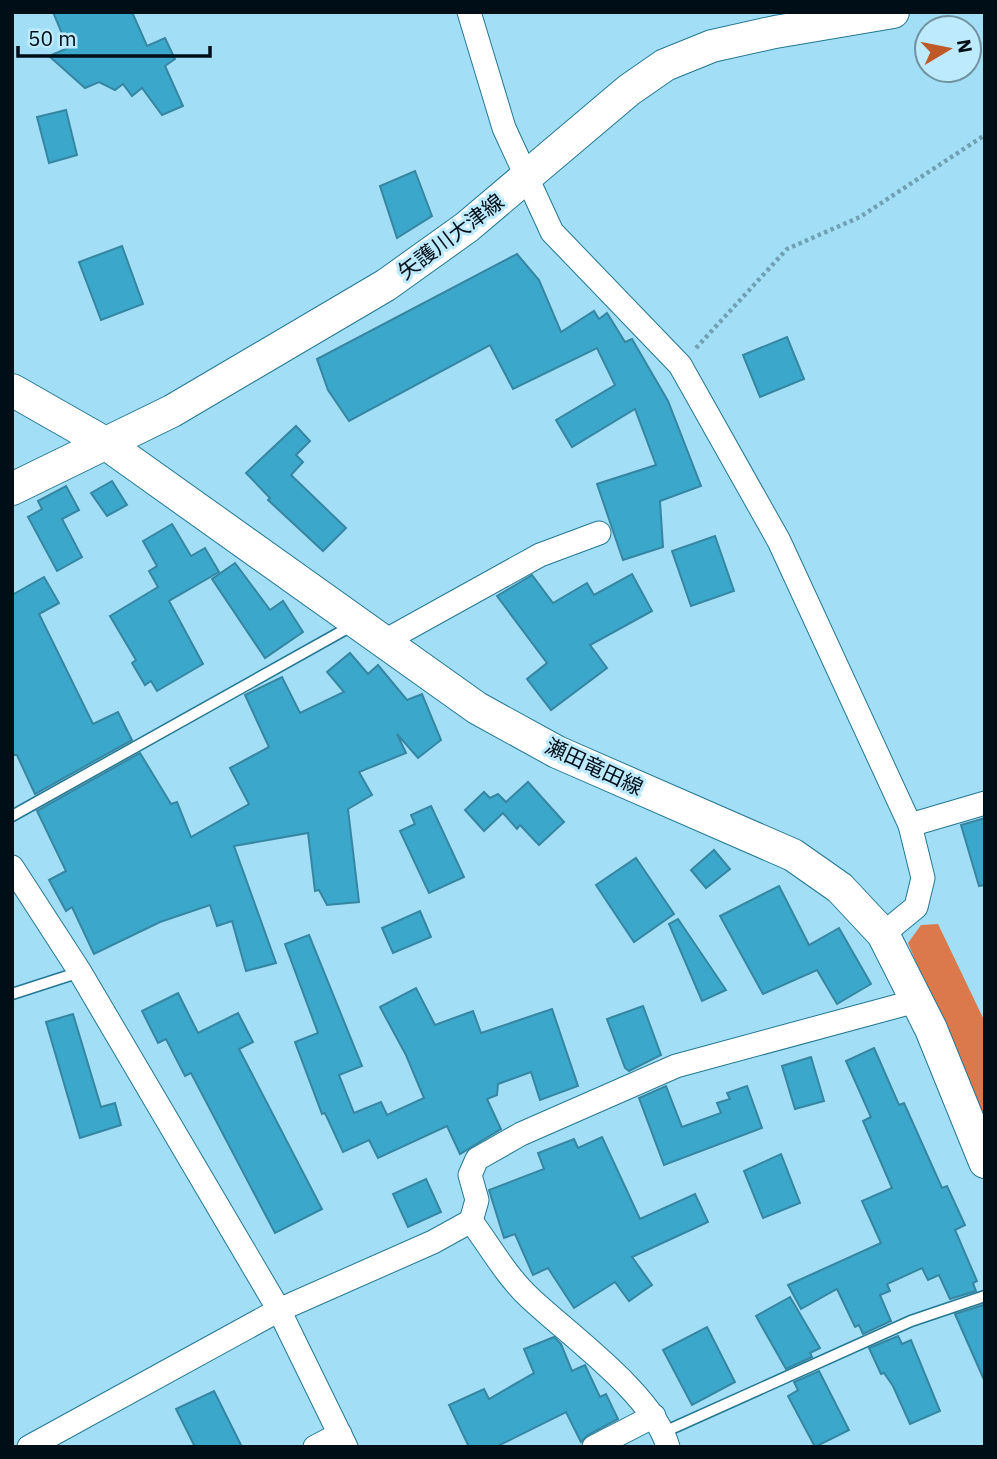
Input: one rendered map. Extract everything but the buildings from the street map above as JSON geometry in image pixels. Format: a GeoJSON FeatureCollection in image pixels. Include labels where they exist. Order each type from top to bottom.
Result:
{"type":"FeatureCollection","features":[{"type":"Feature","properties":{"kind":"main road","name":"矢護川大津線"},"geometry":{"type":"LineString","coordinates":[[12,489],[183,405],[386,285],[526,180],[629,90],[665,65],[787,21],[892,12]]}},
{"type":"Feature","properties":{"kind":"main road"},"geometry":{"type":"LineString","coordinates":[[12,390],[105,443]]}},
{"type":"Feature","properties":{"kind":"main road","name":"瀬田竜田線"},"geometry":{"type":"LineString","coordinates":[[105,443],[478,708],[557,752],[793,855],[840,888],[883,934],[916,1001],[985,1162]]}},
{"type":"Feature","properties":{"kind":"street"},"geometry":{"type":"LineString","coordinates":[[469,12],[504,128],[552,232],[650,330],[680,365],[779,541],[910,825],[923,878],[916,906],[883,934]]}},
{"type":"Feature","properties":{"kind":"street"},"geometry":{"type":"LineString","coordinates":[[383,642],[540,555],[598,533]]}},
{"type":"Feature","properties":{"kind":"street"},"geometry":{"type":"LineString","coordinates":[[910,825],[985,803]]}},
{"type":"Feature","properties":{"kind":"street"},"geometry":{"type":"LineString","coordinates":[[12,867],[80,972],[279,1310],[343,1440],[315,1447]]}},
{"type":"Feature","properties":{"kind":"street"},"geometry":{"type":"LineString","coordinates":[[29,1447],[279,1310],[433,1242],[471,1221],[477,1200],[470,1175],[477,1159],[521,1134],[676,1066],[916,1001]]}},
{"type":"Feature","properties":{"kind":"street"},"geometry":{"type":"LineString","coordinates":[[471,1221],[527,1296],[566,1328],[662,1432]]}},
{"type":"Feature","properties":{"kind":"street"},"geometry":{"type":"LineString","coordinates":[[594,1447],[662,1432]]}},
{"type":"Feature","properties":{"kind":"lane"},"geometry":{"type":"LineString","coordinates":[[12,816],[357,624]]}},
{"type":"Feature","properties":{"kind":"lane"},"geometry":{"type":"LineString","coordinates":[[12,994],[80,972]]}},
{"type":"Feature","properties":{"kind":"lane"},"geometry":{"type":"LineString","coordinates":[[662,1432],[911,1321],[985,1296]]}},
{"type":"Feature","properties":{"kind":"path"},"geometry":{"type":"LineString","coordinates":[[680,365],[787,249],[860,217],[985,135]]}},
{"type":"Feature","properties":{"kind":"shaded area"},"geometry":{"type":"Polygon","coordinates":[[[938,924],[985,1022],[985,1125],[908,943],[921,925],[938,924]]]}}]}
